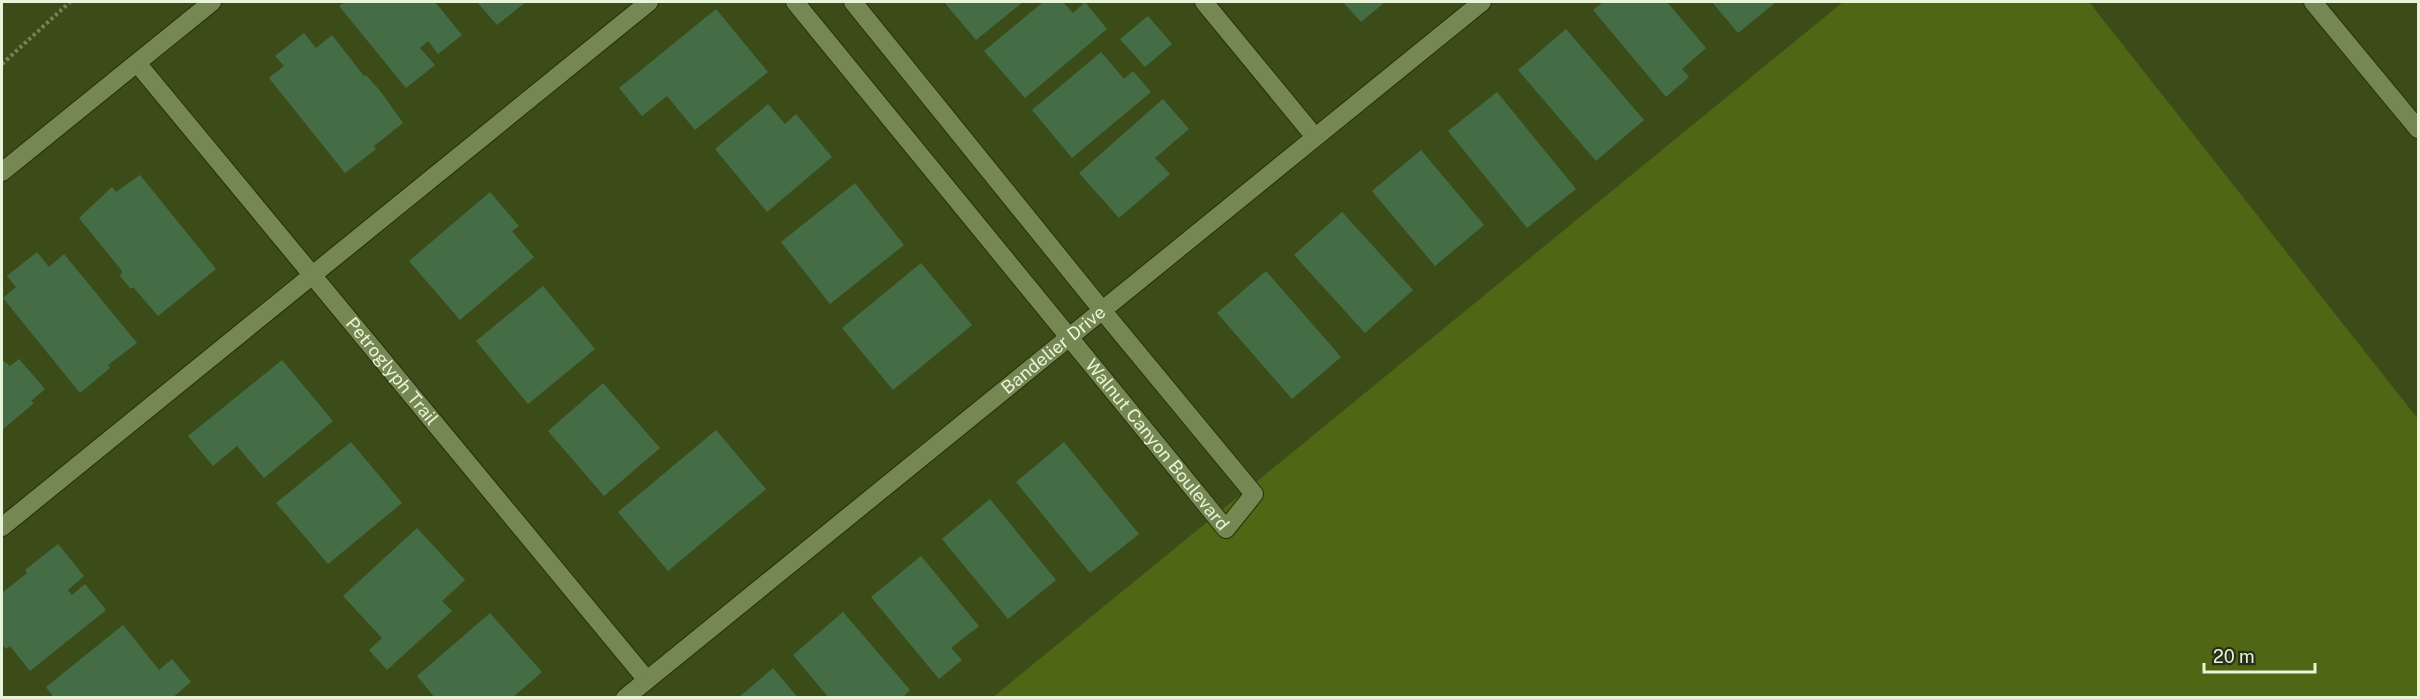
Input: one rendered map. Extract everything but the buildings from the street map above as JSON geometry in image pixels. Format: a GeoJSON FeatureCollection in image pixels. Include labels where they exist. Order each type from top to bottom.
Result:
{"type":"FeatureCollection","features":[{"type":"Feature","properties":{"kind":"street"},"geometry":{"type":"LineString","coordinates":[[2,172],[212,2]]}},
{"type":"Feature","properties":{"kind":"street"},"geometry":{"type":"LineString","coordinates":[[2,527],[649,2]]}},
{"type":"Feature","properties":{"kind":"street","name":"Walnut Canyon Boulevard"},"geometry":{"type":"LineString","coordinates":[[795,2],[1226,529],[1254,494],[853,2]]}},
{"type":"Feature","properties":{"kind":"street"},"geometry":{"type":"LineString","coordinates":[[1204,2],[1315,137]]}},
{"type":"Feature","properties":{"kind":"street","name":"Bandelier Drive"},"geometry":{"type":"LineString","coordinates":[[625,698],[1482,2]]}},
{"type":"Feature","properties":{"kind":"street"},"geometry":{"type":"LineString","coordinates":[[2313,2],[2418,129]]}},
{"type":"Feature","properties":{"kind":"street","name":"Petroglyph Trail"},"geometry":{"type":"LineString","coordinates":[[137,63],[647,680]]}},
{"type":"Feature","properties":{"kind":"path"},"geometry":{"type":"LineString","coordinates":[[2,63],[70,2]]}},
{"type":"Feature","properties":{"kind":"green space"},"geometry":{"type":"Polygon","coordinates":[[[1843,2],[2089,2],[2418,419],[2418,697],[992,698],[1843,2]]]}}]}
